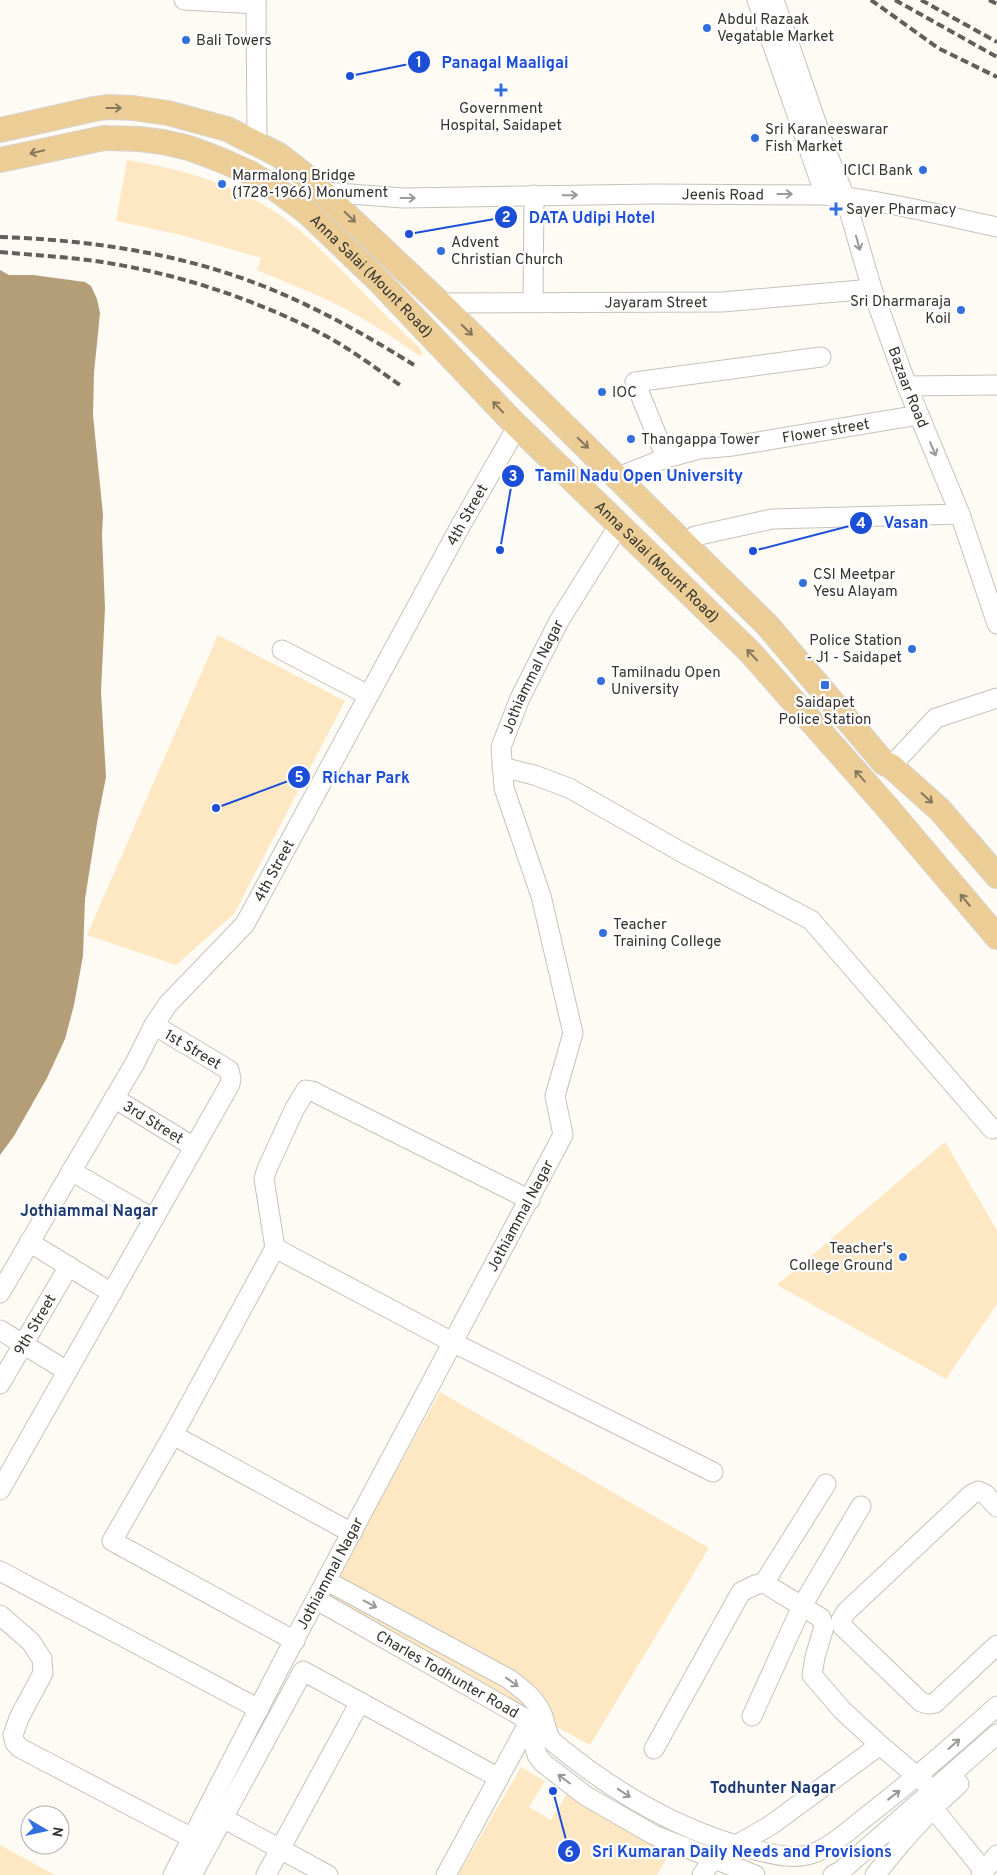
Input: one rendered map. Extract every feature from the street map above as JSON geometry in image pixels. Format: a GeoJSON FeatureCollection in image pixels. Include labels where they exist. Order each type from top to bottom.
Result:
{"type":"FeatureCollection","features":[{"type":"Feature","properties":{"kind":"main road","name":"Anna Salai (Mount Road)"},"geometry":{"type":"LineString","coordinates":[[0,130],[108,107],[134,108],[168,113],[227,129],[279,155],[324,192],[440,303],[768,626],[884,763],[891,766],[940,810],[997,876]]}},
{"type":"Feature","properties":{"kind":"main road","name":"Anna Salai (Mount Road)"},"geometry":{"type":"LineString","coordinates":[[0,160],[104,138],[163,142],[189,148],[250,173],[307,212],[379,281],[517,426],[750,652],[886,806],[997,937]]}},
{"type":"Feature","properties":{"kind":"street"},"geometry":{"type":"LineString","coordinates":[[184,0],[256,2],[257,143]]}},
{"type":"Feature","properties":{"kind":"street"},"geometry":{"type":"LineString","coordinates":[[757,0],[825,195]]}},
{"type":"Feature","properties":{"kind":"street","name":"Bazaar Road"},"geometry":{"type":"LineString","coordinates":[[774,0],[825,148],[845,197],[872,289],[907,386],[960,514],[997,624]]}},
{"type":"Feature","properties":{"kind":"street","name":"Jeenis Road"},"geometry":{"type":"LineString","coordinates":[[324,192],[403,198],[655,194],[825,195],[845,197],[997,227]]}},
{"type":"Feature","properties":{"kind":"street"},"geometry":{"type":"LineString","coordinates":[[534,195],[534,302]]}},
{"type":"Feature","properties":{"kind":"street","name":"Jayaram Street"},"geometry":{"type":"LineString","coordinates":[[440,303],[722,302],[872,289]]}},
{"type":"Feature","properties":{"kind":"street"},"geometry":{"type":"LineString","coordinates":[[666,458],[635,382],[821,357]]}},
{"type":"Feature","properties":{"kind":"street"},"geometry":{"type":"LineString","coordinates":[[907,386],[997,385]]}},
{"type":"Feature","properties":{"kind":"street","name":"Flower street"},"geometry":{"type":"LineString","coordinates":[[618,477],[666,458],[698,449],[733,446],[919,415]]}},
{"type":"Feature","properties":{"kind":"street","name":"4th Street"},"geometry":{"type":"LineString","coordinates":[[0,1293],[114,1098],[154,1025],[174,997],[245,924],[368,695],[517,426]]}},
{"type":"Feature","properties":{"kind":"street"},"geometry":{"type":"LineString","coordinates":[[695,536],[772,518],[960,514]]}},
{"type":"Feature","properties":{"kind":"street","name":"Jothiammal Nagar"},"geometry":{"type":"LineString","coordinates":[[173,1875],[352,1533],[564,1135],[555,1096],[573,1033],[541,896],[504,788],[501,747],[520,698],[560,621],[619,525]]}},
{"type":"Feature","properties":{"kind":"street"},"geometry":{"type":"LineString","coordinates":[[282,650],[368,695]]}},
{"type":"Feature","properties":{"kind":"street"},"geometry":{"type":"LineString","coordinates":[[891,766],[936,718],[997,698]]}},
{"type":"Feature","properties":{"kind":"street"},"geometry":{"type":"LineString","coordinates":[[502,767],[534,775],[570,788],[682,853],[811,920],[992,1129]]}},
{"type":"Feature","properties":{"kind":"street","name":"1st Street"},"geometry":{"type":"LineString","coordinates":[[154,1025],[225,1068],[231,1074],[230,1084],[194,1147]]}},
{"type":"Feature","properties":{"kind":"street"},"geometry":{"type":"LineString","coordinates":[[295,1641],[112,1541],[173,1435],[275,1248],[264,1179],[294,1110],[306,1090],[324,1097],[530,1200]]}},
{"type":"Feature","properties":{"kind":"street","name":"3rd Street"},"geometry":{"type":"LineString","coordinates":[[114,1098],[194,1147]]}},
{"type":"Feature","properties":{"kind":"street"},"geometry":{"type":"LineString","coordinates":[[0,1490],[194,1147]]}},
{"type":"Feature","properties":{"kind":"street"},"geometry":{"type":"LineString","coordinates":[[71,1170],[154,1219]]}},
{"type":"Feature","properties":{"kind":"street"},"geometry":{"type":"LineString","coordinates":[[29,1242],[112,1293]]}},
{"type":"Feature","properties":{"kind":"street"},"geometry":{"type":"LineString","coordinates":[[275,1248],[454,1344],[713,1472]]}},
{"type":"Feature","properties":{"kind":"street","name":"9th Street"},"geometry":{"type":"LineString","coordinates":[[0,1384],[22,1343],[69,1266]]}},
{"type":"Feature","properties":{"kind":"street"},"geometry":{"type":"LineString","coordinates":[[0,1330],[67,1371]]}},
{"type":"Feature","properties":{"kind":"street"},"geometry":{"type":"LineString","coordinates":[[173,1435],[352,1533]]}},
{"type":"Feature","properties":{"kind":"street"},"geometry":{"type":"LineString","coordinates":[[764,1584],[826,1484]]}},
{"type":"Feature","properties":{"kind":"street"},"geometry":{"type":"LineString","coordinates":[[997,1507],[985,1494],[978,1491],[972,1494],[846,1612],[841,1620],[842,1626],[921,1702],[928,1704],[935,1703],[997,1645]]}},
{"type":"Feature","properties":{"kind":"street"},"geometry":{"type":"LineString","coordinates":[[752,1716],[802,1606],[861,1506]]}},
{"type":"Feature","properties":{"kind":"street"},"geometry":{"type":"LineString","coordinates":[[0,1571],[260,1709]]}},
{"type":"Feature","properties":{"kind":"street"},"geometry":{"type":"LineString","coordinates":[[327,1581],[508,1679],[530,1696],[542,1714],[551,1740],[643,1805],[681,1825],[737,1846],[776,1855],[796,1857],[812,1854],[835,1840],[918,1776],[997,1706]]}},
{"type":"Feature","properties":{"kind":"street"},"geometry":{"type":"LineString","coordinates":[[654,1749],[741,1592],[756,1584],[764,1584],[821,1618],[824,1627],[812,1675],[842,1710],[880,1745],[918,1776],[983,1873],[997,1855]]}},
{"type":"Feature","properties":{"kind":"street","name":"Charles Todhunter Road"},"geometry":{"type":"LineString","coordinates":[[317,1600],[522,1716],[528,1724],[537,1755]]}},
{"type":"Feature","properties":{"kind":"street"},"geometry":{"type":"LineString","coordinates":[[0,1615],[31,1642],[42,1659],[43,1673],[19,1718],[13,1735],[15,1743],[20,1748],[192,1838]]}},
{"type":"Feature","properties":{"kind":"street"},"geometry":{"type":"LineString","coordinates":[[192,1875],[303,1671],[499,1778]]}},
{"type":"Feature","properties":{"kind":"street"},"geometry":{"type":"LineString","coordinates":[[266,1875],[360,1702]]}},
{"type":"Feature","properties":{"kind":"street"},"geometry":{"type":"LineString","coordinates":[[446,1875],[528,1724]]}},
{"type":"Feature","properties":{"kind":"street"},"geometry":{"type":"LineString","coordinates":[[833,1875],[896,1835],[997,1734]]}},
{"type":"Feature","properties":{"kind":"street"},"geometry":{"type":"LineString","coordinates":[[551,1740],[537,1755],[543,1763],[586,1796],[654,1835],[755,1875]]}},
{"type":"Feature","properties":{"kind":"street"},"geometry":{"type":"LineString","coordinates":[[702,1875],[714,1858],[771,1825],[880,1745]]}},
{"type":"Feature","properties":{"kind":"street"},"geometry":{"type":"LineString","coordinates":[[933,1799],[997,1750]]}},
{"type":"Feature","properties":{"kind":"street"},"geometry":{"type":"LineString","coordinates":[[875,1810],[896,1835]]}},
{"type":"Feature","properties":{"kind":"street"},"geometry":{"type":"LineString","coordinates":[[223,1818],[328,1875]]}},
{"type":"Feature","properties":{"kind":"street"},"geometry":{"type":"LineString","coordinates":[[874,1875],[896,1835]]}},
{"type":"Feature","properties":{"kind":"shaded area"},"geometry":{"type":"Polygon","coordinates":[[[127,160],[200,177],[245,195],[266,207],[287,221],[321,250],[418,346],[423,354],[421,356],[418,355],[372,324],[344,308],[257,270],[261,258],[181,235],[116,221],[127,160]]]}},
{"type":"Feature","properties":{"kind":"shaded area"},"geometry":{"type":"Polygon","coordinates":[[[0,270],[9,275],[33,275],[85,282],[91,286],[97,299],[100,313],[94,373],[93,415],[103,515],[105,608],[101,692],[106,777],[85,899],[83,956],[74,1005],[65,1039],[47,1078],[14,1136],[0,1155],[0,270]]]}},
{"type":"Feature","properties":{"kind":"shaded area"},"geometry":{"type":"Polygon","coordinates":[[[218,635],[345,701],[234,914],[176,965],[87,935],[218,635]]]}},
{"type":"Feature","properties":{"kind":"shaded area","name":"Teacher's College Ground"},"geometry":{"type":"Polygon","coordinates":[[[945,1142],[997,1230],[997,1304],[946,1379],[777,1285],[945,1142]]]}},
{"type":"Feature","properties":{"kind":"shaded area"},"geometry":{"type":"Polygon","coordinates":[[[440,1392],[709,1548],[590,1745],[325,1600],[440,1392]]]}},
{"type":"Feature","properties":{"kind":"shaded area"},"geometry":{"type":"Polygon","coordinates":[[[521,1767],[545,1781],[529,1807],[551,1820],[567,1794],[671,1851],[657,1875],[458,1875],[521,1767]]]}},
{"type":"Feature","properties":{"kind":"shaded area"},"geometry":{"type":"Polygon","coordinates":[[[0,1845],[55,1875],[0,1875],[0,1845]]]}},
{"type":"Feature","properties":{"kind":"railway"},"geometry":{"type":"LineString","coordinates":[[871,0],[938,48],[997,77]]}},
{"type":"Feature","properties":{"kind":"railway"},"geometry":{"type":"LineString","coordinates":[[895,0],[997,57]]}},
{"type":"Feature","properties":{"kind":"railway"},"geometry":{"type":"LineString","coordinates":[[921,0],[997,42]]}},
{"type":"Feature","properties":{"kind":"railway"},"geometry":{"type":"LineString","coordinates":[[989,0],[997,4]]}},
{"type":"Feature","properties":{"kind":"railway"},"geometry":{"type":"LineString","coordinates":[[0,237],[67,241],[134,250],[199,265],[232,275],[283,294],[321,312],[414,365]]}},
{"type":"Feature","properties":{"kind":"railway"},"geometry":{"type":"LineString","coordinates":[[0,252],[102,262],[159,273],[216,289],[271,310],[334,340],[400,385]]}},
{"type":"Feature","properties":{"kind":"place","name":"Abdul Razaak Vegatable Market"},"geometry":{"type":"Point","coordinates":[707,28]}},
{"type":"Feature","properties":{"kind":"place","name":"Bali Towers"},"geometry":{"type":"Point","coordinates":[186,40]}},
{"type":"Feature","properties":{"kind":"place","name":"Panagal Maaligai"},"geometry":{"type":"Point","coordinates":[350,76]}},
{"type":"Feature","properties":{"kind":"place","name":"Government Hospital, Saidapet"},"geometry":{"type":"Point","coordinates":[501,90]}},
{"type":"Feature","properties":{"kind":"place","name":"Sri Karaneeswarar Fish Market"},"geometry":{"type":"Point","coordinates":[755,138]}},
{"type":"Feature","properties":{"kind":"place","name":"ICICI Bank"},"geometry":{"type":"Point","coordinates":[923,170]}},
{"type":"Feature","properties":{"kind":"place","name":"Marmalong Bridge (1728-1966) Monument"},"geometry":{"type":"Point","coordinates":[222,184]}},
{"type":"Feature","properties":{"kind":"place","name":"Sayer Pharmacy"},"geometry":{"type":"Point","coordinates":[836,209]}},
{"type":"Feature","properties":{"kind":"place","name":"DATA Udipi Hotel"},"geometry":{"type":"Point","coordinates":[409,234]}},
{"type":"Feature","properties":{"kind":"place","name":"Advent Christian Church"},"geometry":{"type":"Point","coordinates":[441,251]}},
{"type":"Feature","properties":{"kind":"place","name":"Sri Dharmaraja Koil"},"geometry":{"type":"Point","coordinates":[961,310]}},
{"type":"Feature","properties":{"kind":"place","name":"IOC"},"geometry":{"type":"Point","coordinates":[602,392]}},
{"type":"Feature","properties":{"kind":"place","name":"Thangappa Tower"},"geometry":{"type":"Point","coordinates":[631,439]}},
{"type":"Feature","properties":{"kind":"place","name":"Tamil Nadu Open University"},"geometry":{"type":"Point","coordinates":[500,550]}},
{"type":"Feature","properties":{"kind":"place","name":"Vasan"},"geometry":{"type":"Point","coordinates":[753,551]}},
{"type":"Feature","properties":{"kind":"place","name":"CSI Meetpar Yesu Alayam"},"geometry":{"type":"Point","coordinates":[803,583]}},
{"type":"Feature","properties":{"kind":"place","name":"Police Station - J1 - Saidapet"},"geometry":{"type":"Point","coordinates":[912,649]}},
{"type":"Feature","properties":{"kind":"place","name":"Tamilnadu Open University"},"geometry":{"type":"Point","coordinates":[601,681]}},
{"type":"Feature","properties":{"kind":"place","name":"Saidapet Police Station"},"geometry":{"type":"Point","coordinates":[825,685]}},
{"type":"Feature","properties":{"kind":"place","name":"Richar Park"},"geometry":{"type":"Point","coordinates":[216,808]}},
{"type":"Feature","properties":{"kind":"place","name":"Teacher Training College"},"geometry":{"type":"Point","coordinates":[603,933]}},
{"type":"Feature","properties":{"kind":"place","name":"Teacher's College Ground"},"geometry":{"type":"Point","coordinates":[903,1257]}},
{"type":"Feature","properties":{"kind":"place","name":"Sri Kumaran Daily Needs and Provisions"},"geometry":{"type":"Point","coordinates":[553,1791]}},
{"type":"Feature","properties":{"kind":"district","name":"Jothiammal Nagar"},"geometry":{"type":"Point","coordinates":[89,1210]}},
{"type":"Feature","properties":{"kind":"district","name":"Todhunter Nagar"},"geometry":{"type":"Point","coordinates":[773,1787]}}]}
